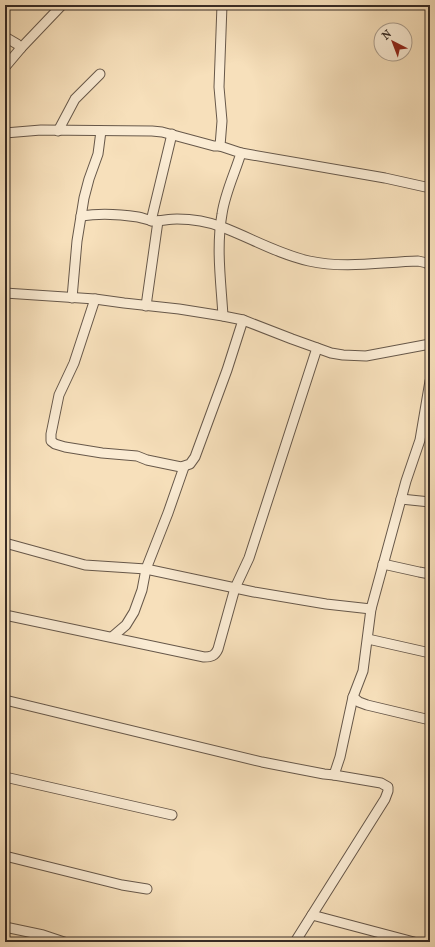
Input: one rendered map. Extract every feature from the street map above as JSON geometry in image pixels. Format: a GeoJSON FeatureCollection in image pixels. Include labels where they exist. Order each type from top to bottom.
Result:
{"type":"FeatureCollection","features":[{"type":"Feature","properties":{"kind":"street"},"geometry":{"type":"LineString","coordinates":[[5,67],[62,5]]}},
{"type":"Feature","properties":{"kind":"street"},"geometry":{"type":"LineString","coordinates":[[220,146],[222,121],[219,79],[222,5]]}},
{"type":"Feature","properties":{"kind":"street"},"geometry":{"type":"LineString","coordinates":[[5,37],[21,48]]}},
{"type":"Feature","properties":{"kind":"street"},"geometry":{"type":"LineString","coordinates":[[58,131],[75,99],[100,74]]}},
{"type":"Feature","properties":{"kind":"street"},"geometry":{"type":"LineString","coordinates":[[5,133],[41,130],[152,131],[172,134],[241,153],[385,178],[430,188]]}},
{"type":"Feature","properties":{"kind":"street"},"geometry":{"type":"LineString","coordinates":[[72,298],[77,241],[81,216],[86,188],[98,154],[101,131]]}},
{"type":"Feature","properties":{"kind":"street"},"geometry":{"type":"LineString","coordinates":[[146,306],[154,221],[172,134]]}},
{"type":"Feature","properties":{"kind":"street"},"geometry":{"type":"LineString","coordinates":[[224,316],[219,252],[222,215],[241,153]]}},
{"type":"Feature","properties":{"kind":"street"},"geometry":{"type":"LineString","coordinates":[[81,216],[98,213],[154,221],[180,219],[204,222],[221,226],[269,248],[296,258],[320,263],[343,265],[418,261],[426,263],[430,266]]}},
{"type":"Feature","properties":{"kind":"street"},"geometry":{"type":"LineString","coordinates":[[5,293],[72,298],[95,298],[224,316],[243,320],[317,348],[343,355],[360,356],[387,353],[430,344]]}},
{"type":"Feature","properties":{"kind":"street"},"geometry":{"type":"LineString","coordinates":[[95,298],[74,362],[58,395],[51,441],[65,447],[102,453],[137,456],[161,463],[184,467],[190,464],[197,452],[227,370],[243,320]]}},
{"type":"Feature","properties":{"kind":"street"},"geometry":{"type":"LineString","coordinates":[[5,615],[204,656],[211,656],[215,654],[218,649],[235,588],[249,558],[317,348]]}},
{"type":"Feature","properties":{"kind":"street"},"geometry":{"type":"LineString","coordinates":[[334,775],[362,671],[368,639],[371,609],[401,498],[420,440],[427,426],[430,380]]}},
{"type":"Feature","properties":{"kind":"street"},"geometry":{"type":"LineString","coordinates":[[112,637],[129,621],[134,612],[143,586],[146,568],[168,513],[184,467]]}},
{"type":"Feature","properties":{"kind":"street"},"geometry":{"type":"LineString","coordinates":[[401,498],[430,502]]}},
{"type":"Feature","properties":{"kind":"street"},"geometry":{"type":"LineString","coordinates":[[5,544],[86,565],[146,568],[235,588],[326,604],[371,609]]}},
{"type":"Feature","properties":{"kind":"street"},"geometry":{"type":"LineString","coordinates":[[383,564],[430,574]]}},
{"type":"Feature","properties":{"kind":"street"},"geometry":{"type":"LineString","coordinates":[[368,639],[430,653]]}},
{"type":"Feature","properties":{"kind":"street"},"geometry":{"type":"LineString","coordinates":[[354,697],[359,702],[367,706],[430,720]]}},
{"type":"Feature","properties":{"kind":"street"},"geometry":{"type":"LineString","coordinates":[[5,700],[262,762],[381,783],[388,787],[385,799],[295,942]]}},
{"type":"Feature","properties":{"kind":"street"},"geometry":{"type":"LineString","coordinates":[[5,777],[172,815]]}},
{"type":"Feature","properties":{"kind":"street"},"geometry":{"type":"LineString","coordinates":[[5,856],[122,885],[147,889]]}},
{"type":"Feature","properties":{"kind":"street"},"geometry":{"type":"LineString","coordinates":[[312,915],[414,942]]}},
{"type":"Feature","properties":{"kind":"street"},"geometry":{"type":"LineString","coordinates":[[5,927],[43,935],[64,942]]}}]}
